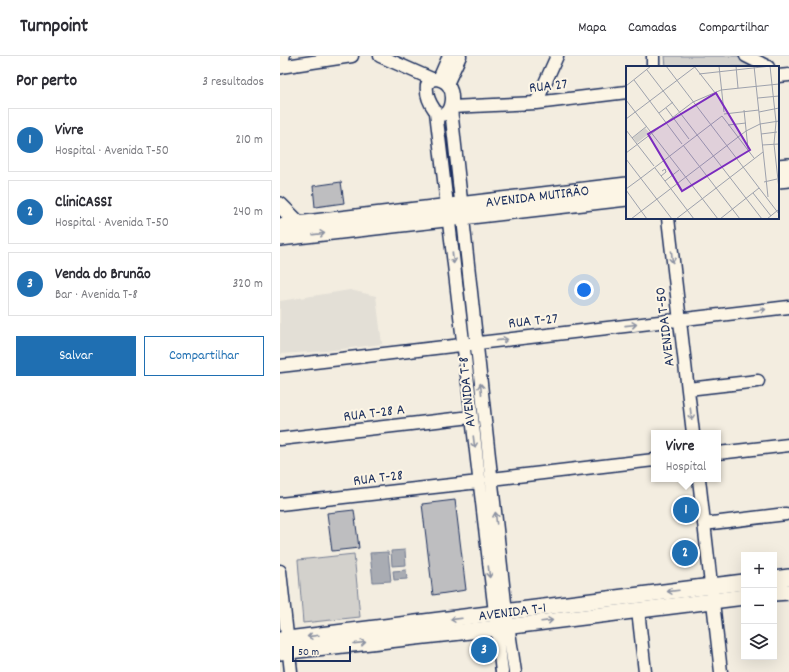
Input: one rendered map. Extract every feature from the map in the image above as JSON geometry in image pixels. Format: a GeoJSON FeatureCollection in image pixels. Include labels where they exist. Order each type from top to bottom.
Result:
{"type":"FeatureCollection","features":[{"type":"Feature","properties":{"kind":"main road"},"geometry":{"type":"LineString","coordinates":[[280,67],[282,56]]}},
{"type":"Feature","properties":{"kind":"main road"},"geometry":{"type":"LineString","coordinates":[[779,167],[789,166]]}},
{"type":"Feature","properties":{"kind":"main road"},"geometry":{"type":"LineString","coordinates":[[779,180],[789,179]]}},
{"type":"Feature","properties":{"kind":"main road","name":"AVENIDA MUTIRÃO"},"geometry":{"type":"LineString","coordinates":[[454,212],[626,185]]}},
{"type":"Feature","properties":{"kind":"main road","name":"AVENIDA MUTIRÃO"},"geometry":{"type":"LineString","coordinates":[[454,212],[626,198]]}},
{"type":"Feature","properties":{"kind":"main road"},"geometry":{"type":"LineString","coordinates":[[280,205],[299,224]]}},
{"type":"Feature","properties":{"kind":"main road"},"geometry":{"type":"LineString","coordinates":[[280,226],[454,212]]}},
{"type":"Feature","properties":{"kind":"main road"},"geometry":{"type":"LineString","coordinates":[[280,238],[454,212]]}},
{"type":"Feature","properties":{"kind":"main road"},"geometry":{"type":"LineString","coordinates":[[777,579],[789,577]]}},
{"type":"Feature","properties":{"kind":"main road","name":"AVENIDA T-1"},"geometry":{"type":"LineString","coordinates":[[501,620],[638,610],[712,593],[741,583]]}},
{"type":"Feature","properties":{"kind":"main road"},"geometry":{"type":"LineString","coordinates":[[777,593],[789,592]]}},
{"type":"Feature","properties":{"kind":"main road","name":"AVENIDA T-1"},"geometry":{"type":"LineString","coordinates":[[284,645],[501,620],[712,593],[741,597]]}},
{"type":"Feature","properties":{"kind":"street"},"geometry":{"type":"LineString","coordinates":[[280,67],[352,56]]}},
{"type":"Feature","properties":{"kind":"street","name":"RUA 27"},"geometry":{"type":"LineString","coordinates":[[380,56],[396,63],[442,92],[472,106],[536,103],[626,92]]}},
{"type":"Feature","properties":{"kind":"street","name":"AVENIDA T-8"},"geometry":{"type":"LineString","coordinates":[[449,56],[442,92],[454,212],[463,344],[479,482],[501,620],[515,672]]}},
{"type":"Feature","properties":{"kind":"street"},"geometry":{"type":"LineString","coordinates":[[436,112],[440,114],[448,113],[442,92],[460,56]]}},
{"type":"Feature","properties":{"kind":"street"},"geometry":{"type":"LineString","coordinates":[[536,103],[557,56]]}},
{"type":"Feature","properties":{"kind":"street"},"geometry":{"type":"LineString","coordinates":[[653,56],[654,66]]}},
{"type":"Feature","properties":{"kind":"street"},"geometry":{"type":"LineString","coordinates":[[746,56],[766,66]]}},
{"type":"Feature","properties":{"kind":"street"},"geometry":{"type":"LineString","coordinates":[[544,85],[549,101]]}},
{"type":"Feature","properties":{"kind":"street","name":"AVENIDA T-8"},"geometry":{"type":"LineString","coordinates":[[442,92],[432,105],[436,112],[476,343],[492,479],[501,620],[502,672]]}},
{"type":"Feature","properties":{"kind":"street","name":"AVENIDA T-50"},"geometry":{"type":"LineString","coordinates":[[668,219],[693,430]]}},
{"type":"Feature","properties":{"kind":"street","name":"RUA T-27"},"geometry":{"type":"LineString","coordinates":[[280,366],[789,307]]}},
{"type":"Feature","properties":{"kind":"street"},"geometry":{"type":"LineString","coordinates":[[688,389],[758,381]]}},
{"type":"Feature","properties":{"kind":"street","name":"RUA T-28 A"},"geometry":{"type":"LineString","coordinates":[[280,439],[471,417]]}},
{"type":"Feature","properties":{"kind":"street"},"geometry":{"type":"LineString","coordinates":[[721,453],[789,444]]}},
{"type":"Feature","properties":{"kind":"street"},"geometry":{"type":"LineString","coordinates":[[492,479],[651,460]]}},
{"type":"Feature","properties":{"kind":"street","name":"RUA T-28"},"geometry":{"type":"LineString","coordinates":[[280,504],[479,482]]}},
{"type":"Feature","properties":{"kind":"street"},"geometry":{"type":"LineString","coordinates":[[699,482],[721,672]]}},
{"type":"Feature","properties":{"kind":"street"},"geometry":{"type":"LineString","coordinates":[[704,524],[786,514]]}},
{"type":"Feature","properties":{"kind":"street"},"geometry":{"type":"LineString","coordinates":[[280,571],[284,645],[291,672]]}},
{"type":"Feature","properties":{"kind":"street"},"geometry":{"type":"LineString","coordinates":[[638,610],[645,672]]}},
{"type":"Feature","properties":{"kind":"shaded area"},"geometry":{"type":"Polygon","coordinates":[[[665,56],[742,56],[764,66],[666,66],[665,56]]]}},
{"type":"Feature","properties":{"kind":"shaded area"},"geometry":{"type":"Polygon","coordinates":[[[350,290],[376,296],[382,344],[326,351],[280,354],[280,301],[350,290]]]}},
{"type":"Feature","properties":{"kind":"shaded area"},"geometry":{"type":"Polygon","coordinates":[[[405,550],[406,565],[392,566],[391,551],[405,550]]]}},
{"type":"Feature","properties":{"kind":"shaded area"},"geometry":{"type":"Polygon","coordinates":[[[388,552],[391,581],[373,582],[370,553],[388,552]]]}},
{"type":"Feature","properties":{"kind":"shaded area"},"geometry":{"type":"Polygon","coordinates":[[[354,554],[360,617],[303,623],[298,560],[354,554]]]}},
{"type":"Feature","properties":{"kind":"shaded area"},"geometry":{"type":"Polygon","coordinates":[[[406,570],[407,579],[394,580],[393,571],[406,570]]]}},
{"type":"Feature","properties":{"kind":"building"},"geometry":{"type":"Polygon","coordinates":[[[341,182],[344,203],[315,207],[313,186],[341,182]]]}},
{"type":"Feature","properties":{"kind":"building"},"geometry":{"type":"Polygon","coordinates":[[[455,500],[466,590],[433,595],[422,504],[455,500]]]}},
{"type":"Feature","properties":{"kind":"building"},"geometry":{"type":"Polygon","coordinates":[[[354,510],[359,548],[332,551],[327,513],[354,510]]]}},
{"type":"Feature","properties":{"kind":"place","name":"Vivre"},"geometry":{"type":"Point","coordinates":[686,510]}},
{"type":"Feature","properties":{"kind":"place","name":"CliniCASSI"},"geometry":{"type":"Point","coordinates":[685,553]}},
{"type":"Feature","properties":{"kind":"place","name":"Venda do Brunão"},"geometry":{"type":"Point","coordinates":[484,650]}}]}
